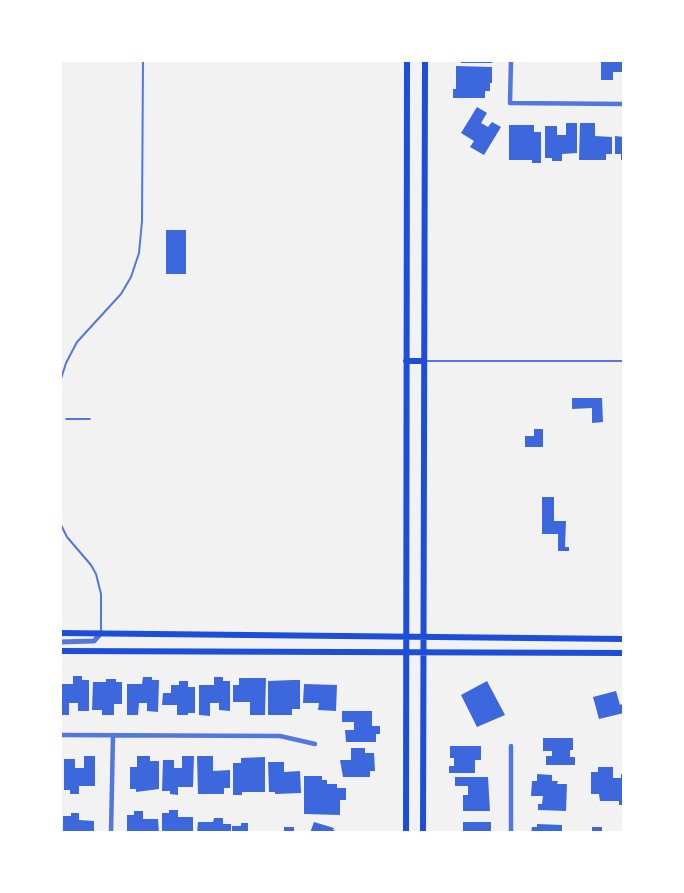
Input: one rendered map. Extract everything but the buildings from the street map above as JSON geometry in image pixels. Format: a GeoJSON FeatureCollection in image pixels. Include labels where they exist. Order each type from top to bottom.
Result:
{"type":"FeatureCollection","features":[{"type":"Feature","properties":{"kind":"main road"},"geometry":{"type":"LineString","coordinates":[[406,833],[407,60]]}},
{"type":"Feature","properties":{"kind":"main road"},"geometry":{"type":"LineString","coordinates":[[423,833],[425,60]]}},
{"type":"Feature","properties":{"kind":"main road"},"geometry":{"type":"LineString","coordinates":[[406,361],[424,362]]}},
{"type":"Feature","properties":{"kind":"main road"},"geometry":{"type":"LineString","coordinates":[[60,633],[624,639]]}},
{"type":"Feature","properties":{"kind":"main road"},"geometry":{"type":"LineString","coordinates":[[60,651],[624,653]]}},
{"type":"Feature","properties":{"kind":"street"},"geometry":{"type":"LineString","coordinates":[[511,60],[510,103],[624,104]]}},
{"type":"Feature","properties":{"kind":"street"},"geometry":{"type":"LineString","coordinates":[[60,642],[94,641],[101,633]]}},
{"type":"Feature","properties":{"kind":"street"},"geometry":{"type":"LineString","coordinates":[[60,735],[280,736],[315,744]]}},
{"type":"Feature","properties":{"kind":"street"},"geometry":{"type":"LineString","coordinates":[[111,833],[113,735]]}},
{"type":"Feature","properties":{"kind":"street"},"geometry":{"type":"LineString","coordinates":[[511,746],[511,833]]}},
{"type":"Feature","properties":{"kind":"lane"},"geometry":{"type":"LineString","coordinates":[[60,382],[66,363],[77,342],[121,294],[131,277],[140,253],[142,60]]}},
{"type":"Feature","properties":{"kind":"lane"},"geometry":{"type":"LineString","coordinates":[[424,362],[624,361]]}},
{"type":"Feature","properties":{"kind":"lane"},"geometry":{"type":"LineString","coordinates":[[60,523],[67,537],[96,574],[101,594],[101,633]]}},
{"type":"Feature","properties":{"kind":"path"},"geometry":{"type":"LineString","coordinates":[[66,419],[90,419]]}}]}
